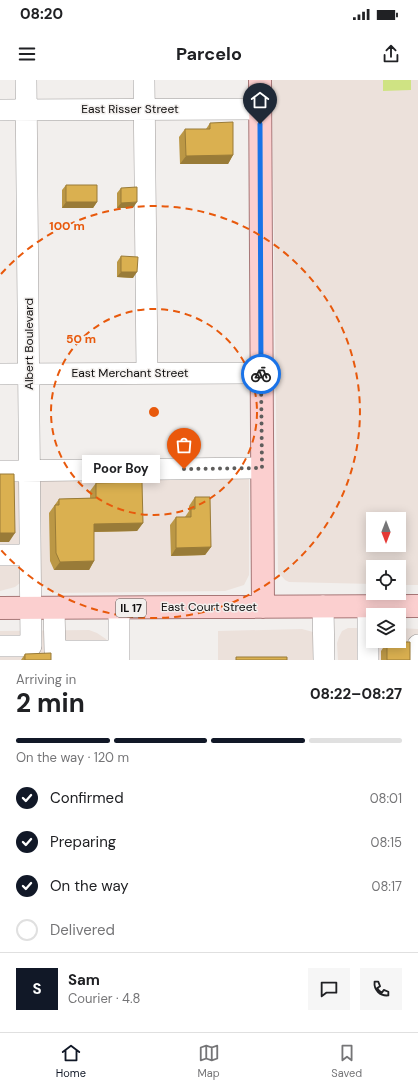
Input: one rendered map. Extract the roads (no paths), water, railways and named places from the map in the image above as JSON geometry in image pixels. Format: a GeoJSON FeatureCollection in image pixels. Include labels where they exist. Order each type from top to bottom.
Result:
{"type":"FeatureCollection","features":[{"type":"Feature","properties":{"kind":"main road"},"geometry":{"type":"LineString","coordinates":[[260,80],[263,607]]}},
{"type":"Feature","properties":{"kind":"main road","name":"East Court Street"},"geometry":{"type":"LineString","coordinates":[[0,608],[418,606]]}},
{"type":"Feature","properties":{"kind":"street","name":"Albert Boulevard"},"geometry":{"type":"LineString","coordinates":[[0,646],[31,646],[26,80]]}},
{"type":"Feature","properties":{"kind":"street"},"geometry":{"type":"LineString","coordinates":[[144,80],[147,373]]}},
{"type":"Feature","properties":{"kind":"street","name":"East Risser Street"},"geometry":{"type":"LineString","coordinates":[[0,110],[260,109]]}},
{"type":"Feature","properties":{"kind":"street","name":"East Merchant Street"},"geometry":{"type":"LineString","coordinates":[[0,374],[261,372]]}},
{"type":"Feature","properties":{"kind":"street"},"geometry":{"type":"LineString","coordinates":[[0,471],[262,468]]}},
{"type":"Feature","properties":{"kind":"street"},"geometry":{"type":"LineString","coordinates":[[0,555],[30,555]]}},
{"type":"Feature","properties":{"kind":"street"},"geometry":{"type":"LineString","coordinates":[[323,606],[324,660]]}},
{"type":"Feature","properties":{"kind":"street"},"geometry":{"type":"LineString","coordinates":[[368,606],[368,660]]}},
{"type":"Feature","properties":{"kind":"street"},"geometry":{"type":"LineString","coordinates":[[54,608],[55,651],[119,655],[119,608]]}},
{"type":"Feature","properties":{"kind":"street"},"geometry":{"type":"LineString","coordinates":[[416,660],[418,645]]}},
{"type":"Feature","properties":{"kind":"place","name":"Poor Boy"},"geometry":{"type":"Point","coordinates":[184,469]}}]}
